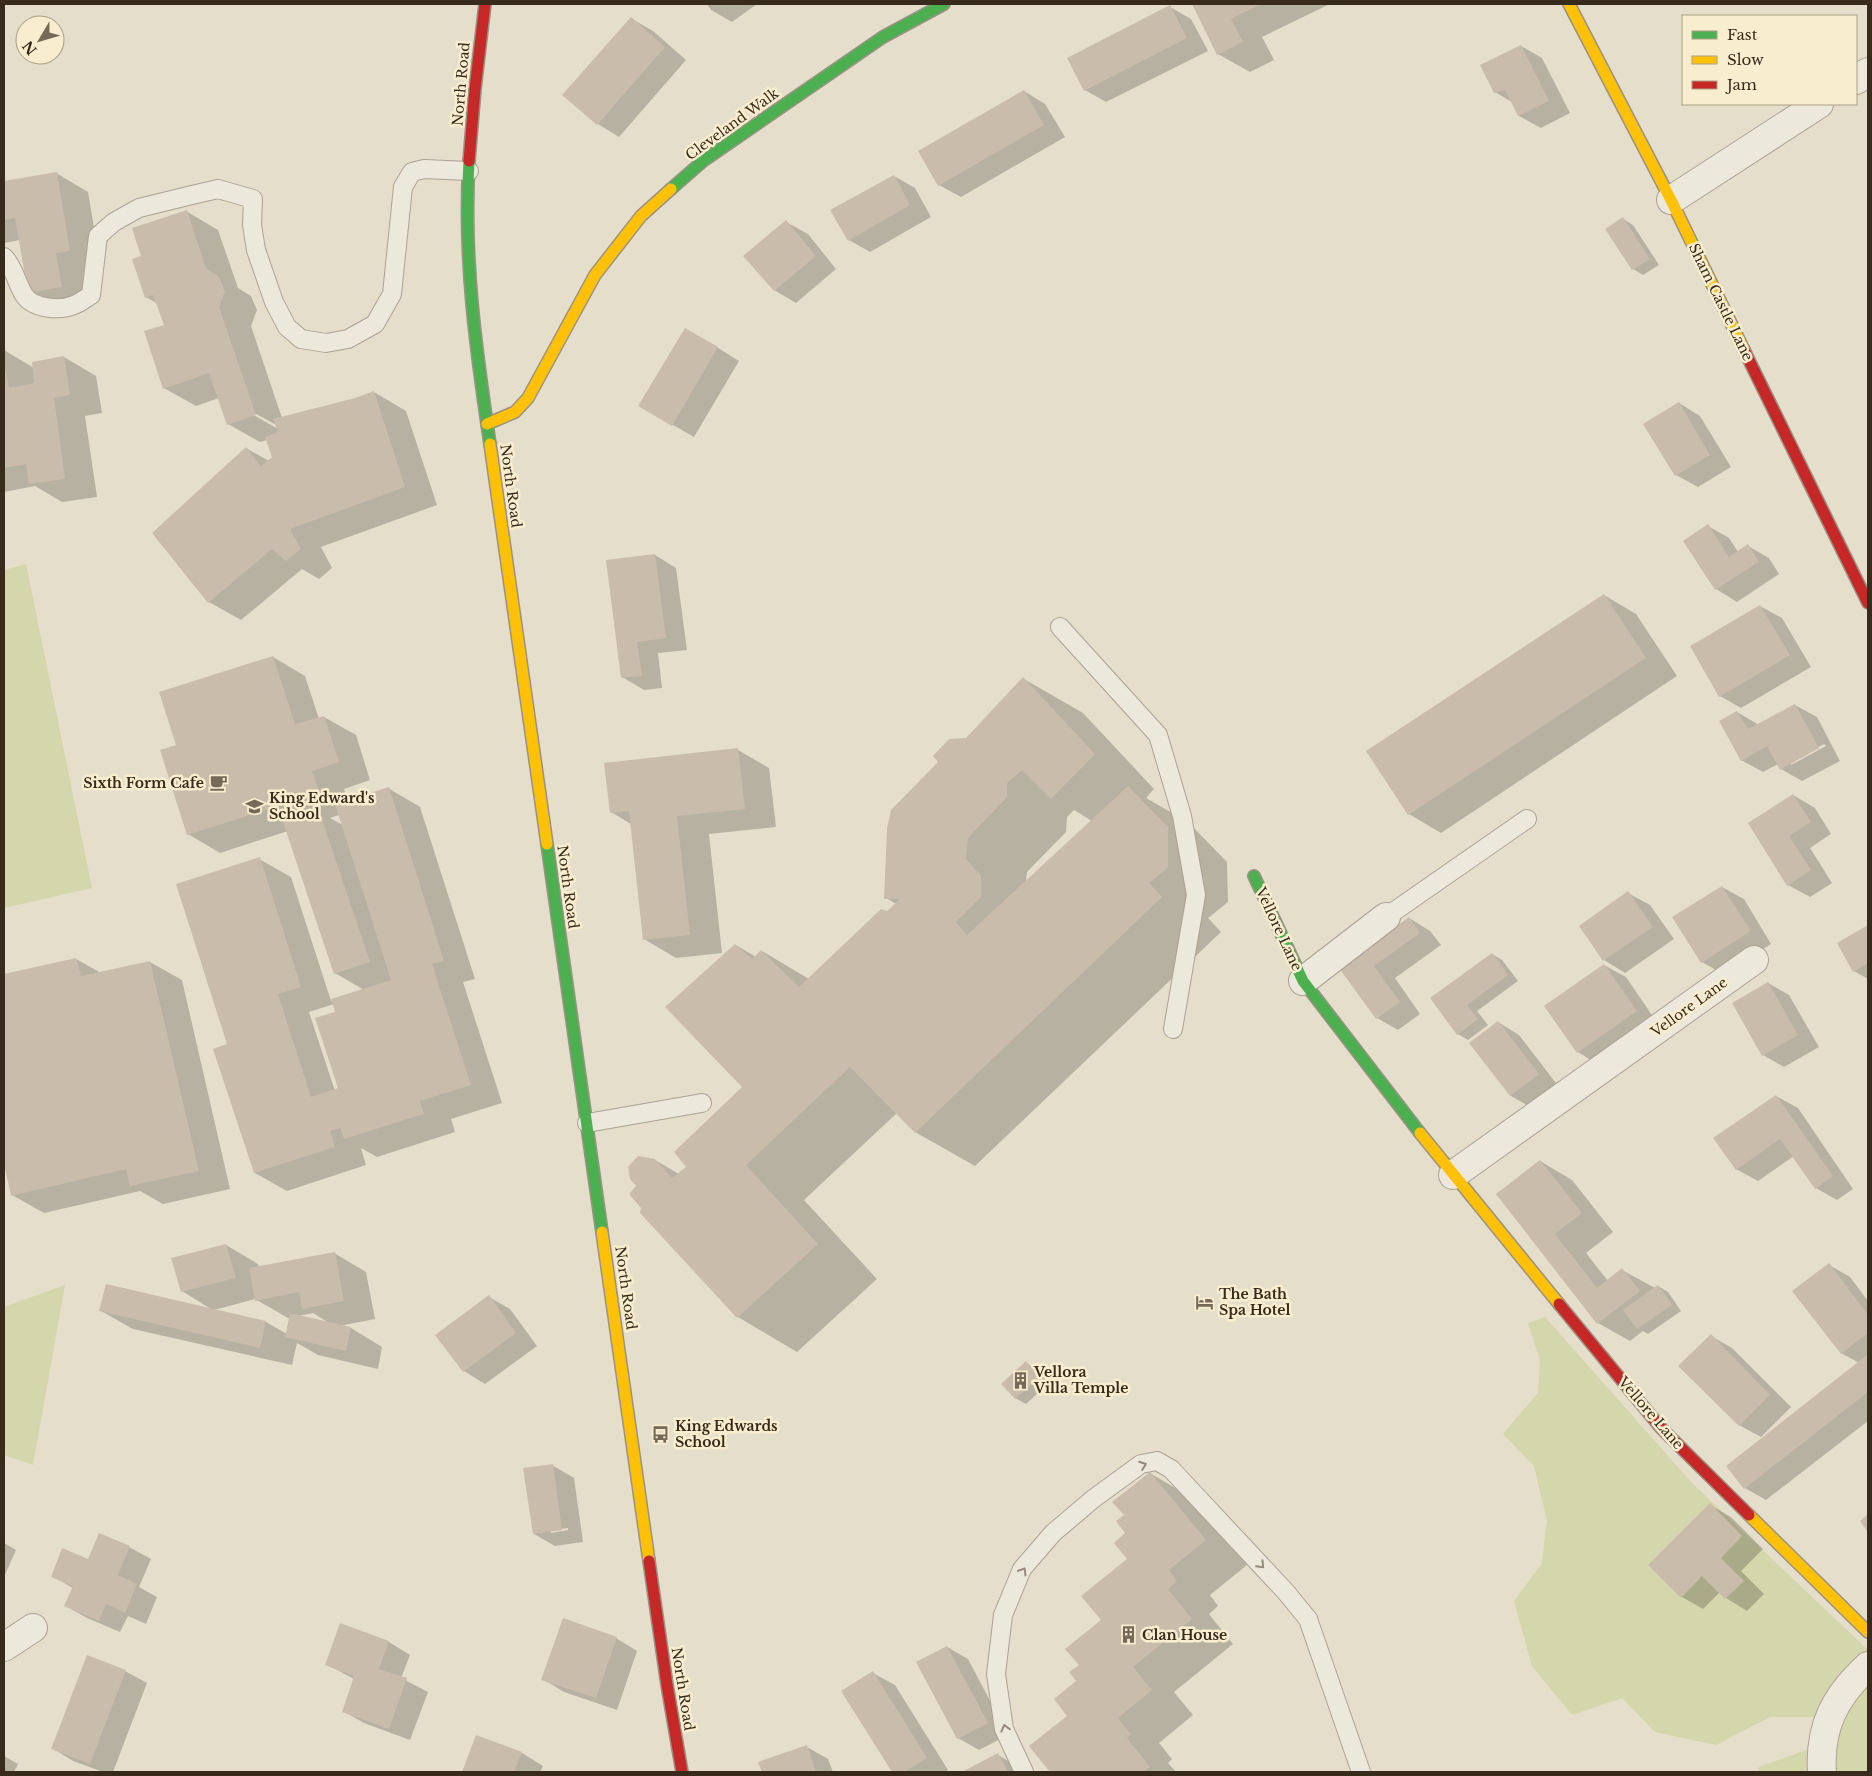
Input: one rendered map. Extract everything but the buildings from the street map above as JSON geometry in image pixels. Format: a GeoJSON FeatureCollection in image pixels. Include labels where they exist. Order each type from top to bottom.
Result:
{"type":"FeatureCollection","features":[{"type":"Feature","properties":{"kind":"street","name":"North Road"},"geometry":{"type":"LineString","coordinates":[[485,4],[478,52],[469,171],[467,231],[469,289],[664,1666],[682,1772]]}},
{"type":"Feature","properties":{"kind":"street","name":"Cleveland Walk"},"geometry":{"type":"LineString","coordinates":[[487,424],[515,412],[528,398],[595,275],[642,216],[703,161],[883,37],[944,4]]}},
{"type":"Feature","properties":{"kind":"street","name":"Sham Castle Lane"},"geometry":{"type":"LineString","coordinates":[[1569,4],[1671,200],[1868,603]]}},
{"type":"Feature","properties":{"kind":"street"},"geometry":{"type":"LineString","coordinates":[[1857,79],[1868,72]]}},
{"type":"Feature","properties":{"kind":"street"},"geometry":{"type":"LineString","coordinates":[[1671,200],[1817,105]]}},
{"type":"Feature","properties":{"kind":"street","name":"Vellore Lane"},"geometry":{"type":"LineString","coordinates":[[1254,876],[1303,981],[1453,1175],[1661,1428],[1868,1632]]}},
{"type":"Feature","properties":{"kind":"street","name":"Vellore Lane"},"geometry":{"type":"LineString","coordinates":[[1303,981],[1386,917]]}},
{"type":"Feature","properties":{"kind":"street","name":"Vellore Lane"},"geometry":{"type":"LineString","coordinates":[[1453,1175],[1754,960]]}},
{"type":"Feature","properties":{"kind":"street"},"geometry":{"type":"LineString","coordinates":[[4,1647],[33,1628]]}},
{"type":"Feature","properties":{"kind":"street"},"geometry":{"type":"LineString","coordinates":[[1822,1772],[1821,1762],[1828,1720],[1836,1701],[1868,1666]]}},
{"type":"Feature","properties":{"kind":"lane"},"geometry":{"type":"LineString","coordinates":[[4,257],[9,263],[25,297],[37,304],[56,309],[75,305],[91,295],[98,236],[114,222],[139,208],[218,189],[253,199],[252,225],[256,250],[274,302],[287,327],[301,339],[326,343],[341,341],[375,324],[392,294],[403,187],[412,172],[424,169],[469,171]]}},
{"type":"Feature","properties":{"kind":"lane"},"geometry":{"type":"LineString","coordinates":[[1060,627],[1158,735],[1182,816],[1196,896],[1173,1029]]}},
{"type":"Feature","properties":{"kind":"lane"},"geometry":{"type":"LineString","coordinates":[[1386,917],[1527,820]]}},
{"type":"Feature","properties":{"kind":"lane"},"geometry":{"type":"LineString","coordinates":[[587,1123],[702,1103]]}},
{"type":"Feature","properties":{"kind":"lane"},"geometry":{"type":"LineString","coordinates":[[1024,1772],[1004,1730],[996,1674],[1003,1616],[1022,1569],[1054,1533],[1093,1499],[1141,1464],[1157,1461],[1171,1469],[1285,1591],[1308,1619],[1361,1772]]}},
{"type":"Feature","properties":{"kind":"green space"},"geometry":{"type":"Polygon","coordinates":[[[26,564],[92,888],[4,908],[4,570],[26,564]]]}},
{"type":"Feature","properties":{"kind":"green space"},"geometry":{"type":"Polygon","coordinates":[[[65,1285],[33,1465],[4,1455],[4,1307],[65,1285]]]}},
{"type":"Feature","properties":{"kind":"green space"},"geometry":{"type":"Polygon","coordinates":[[[1545,1317],[1692,1483],[1868,1650],[1868,1772],[1758,1772],[1759,1767],[1809,1749],[1814,1717],[1770,1717],[1716,1745],[1655,1732],[1622,1698],[1572,1715],[1532,1666],[1514,1601],[1542,1563],[1547,1520],[1534,1466],[1503,1434],[1538,1393],[1540,1360],[1528,1323],[1545,1317]]]}},
{"type":"Feature","properties":{"kind":"traffic: fast"},"geometry":{"type":"LineString","coordinates":[[671,189],[703,161],[883,37],[944,4]]}},
{"type":"Feature","properties":{"kind":"traffic: fast"},"geometry":{"type":"LineString","coordinates":[[469,161],[469,268],[480,374],[490,444]]}},
{"type":"Feature","properties":{"kind":"traffic: fast"},"geometry":{"type":"LineString","coordinates":[[547,844],[602,1232]]}},
{"type":"Feature","properties":{"kind":"traffic: fast"},"geometry":{"type":"LineString","coordinates":[[1254,876],[1303,981],[1420,1133]]}},
{"type":"Feature","properties":{"kind":"traffic: slow"},"geometry":{"type":"LineString","coordinates":[[1569,4],[1671,200],[1744,350]]}},
{"type":"Feature","properties":{"kind":"traffic: slow"},"geometry":{"type":"LineString","coordinates":[[487,424],[515,412],[528,398],[595,275],[641,216],[671,189]]}},
{"type":"Feature","properties":{"kind":"traffic: slow"},"geometry":{"type":"LineString","coordinates":[[490,444],[547,844]]}},
{"type":"Feature","properties":{"kind":"traffic: slow"},"geometry":{"type":"LineString","coordinates":[[1420,1133],[1559,1304]]}},
{"type":"Feature","properties":{"kind":"traffic: slow"},"geometry":{"type":"LineString","coordinates":[[602,1232],[649,1561]]}},
{"type":"Feature","properties":{"kind":"traffic: slow"},"geometry":{"type":"LineString","coordinates":[[1749,1515],[1868,1632]]}},
{"type":"Feature","properties":{"kind":"traffic: jam"},"geometry":{"type":"LineString","coordinates":[[469,161],[485,4]]}},
{"type":"Feature","properties":{"kind":"traffic: jam"},"geometry":{"type":"LineString","coordinates":[[1744,350],[1868,603]]}},
{"type":"Feature","properties":{"kind":"traffic: jam"},"geometry":{"type":"LineString","coordinates":[[1559,1304],[1661,1428],[1749,1515]]}},
{"type":"Feature","properties":{"kind":"traffic: jam"},"geometry":{"type":"LineString","coordinates":[[649,1561],[682,1772]]}},
{"type":"Feature","properties":{"kind":"place","name":"Sixth Form Cafe"},"geometry":{"type":"Point","coordinates":[218,783]}},
{"type":"Feature","properties":{"kind":"place","name":"King Edward's School"},"geometry":{"type":"Point","coordinates":[255,806]}},
{"type":"Feature","properties":{"kind":"place","name":"The Bath Spa Hotel"},"geometry":{"type":"Point","coordinates":[1205,1302]}},
{"type":"Feature","properties":{"kind":"place","name":"Vellora Villa Temple"},"geometry":{"type":"Point","coordinates":[1020,1380]}},
{"type":"Feature","properties":{"kind":"place","name":"King Edwards School"},"geometry":{"type":"Point","coordinates":[661,1434]}},
{"type":"Feature","properties":{"kind":"place","name":"Clan House"},"geometry":{"type":"Point","coordinates":[1128,1635]}}]}
